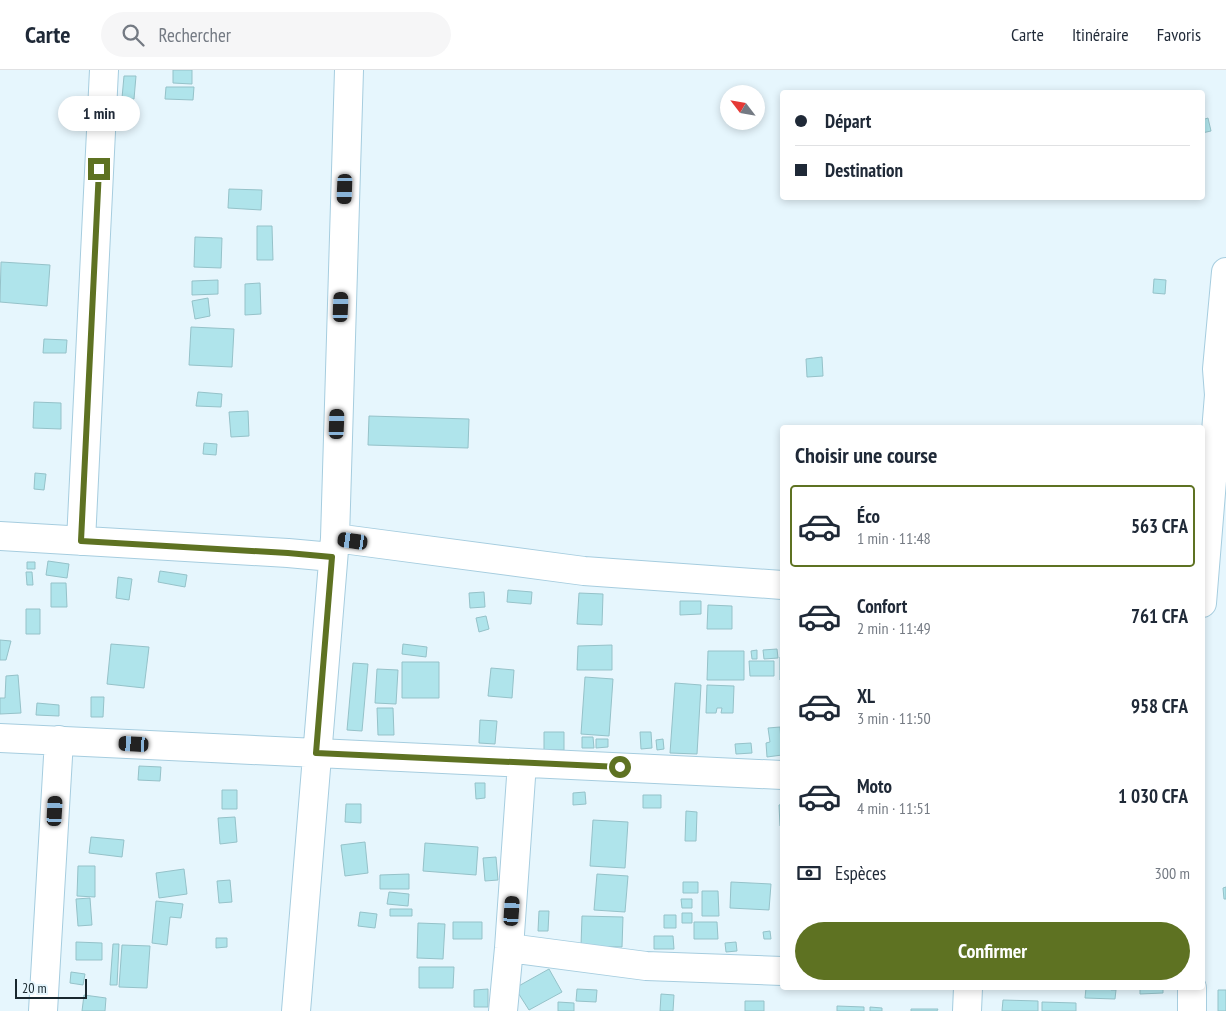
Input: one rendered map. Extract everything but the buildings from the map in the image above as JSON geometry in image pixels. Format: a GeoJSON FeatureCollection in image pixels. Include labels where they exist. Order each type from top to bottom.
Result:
{"type":"FeatureCollection","features":[{"type":"Feature","properties":{"kind":"street"},"geometry":{"type":"LineString","coordinates":[[81,541],[104,70]]}},
{"type":"Feature","properties":{"kind":"street"},"geometry":{"type":"LineString","coordinates":[[296,1011],[333,548],[349,70]]}},
{"type":"Feature","properties":{"kind":"street"},"geometry":{"type":"LineString","coordinates":[[1205,574],[1223,394],[1217,369],[1226,272]]}},
{"type":"Feature","properties":{"kind":"street"},"geometry":{"type":"LineString","coordinates":[[0,536],[288,553],[333,548],[584,571],[780,585]]}},
{"type":"Feature","properties":{"kind":"street"},"geometry":{"type":"LineString","coordinates":[[1205,604],[1226,607]]}},
{"type":"Feature","properties":{"kind":"street"},"geometry":{"type":"LineString","coordinates":[[0,738],[780,775]]}},
{"type":"Feature","properties":{"kind":"street"},"geometry":{"type":"LineString","coordinates":[[44,1011],[59,740]]}},
{"type":"Feature","properties":{"kind":"street"},"geometry":{"type":"LineString","coordinates":[[503,1011],[522,763]]}},
{"type":"Feature","properties":{"kind":"street"},"geometry":{"type":"LineString","coordinates":[[509,948],[646,966],[780,971]]}},
{"type":"Feature","properties":{"kind":"street"},"geometry":{"type":"LineString","coordinates":[[967,1011],[968,990]]}},
{"type":"Feature","properties":{"kind":"street"},"geometry":{"type":"LineString","coordinates":[[1192,990],[1192,1011]]}},
{"type":"Feature","properties":{"kind":"route"},"geometry":{"type":"LineString","coordinates":[[99,169],[81,541],[332,557],[316,753],[620,767]]}}]}
